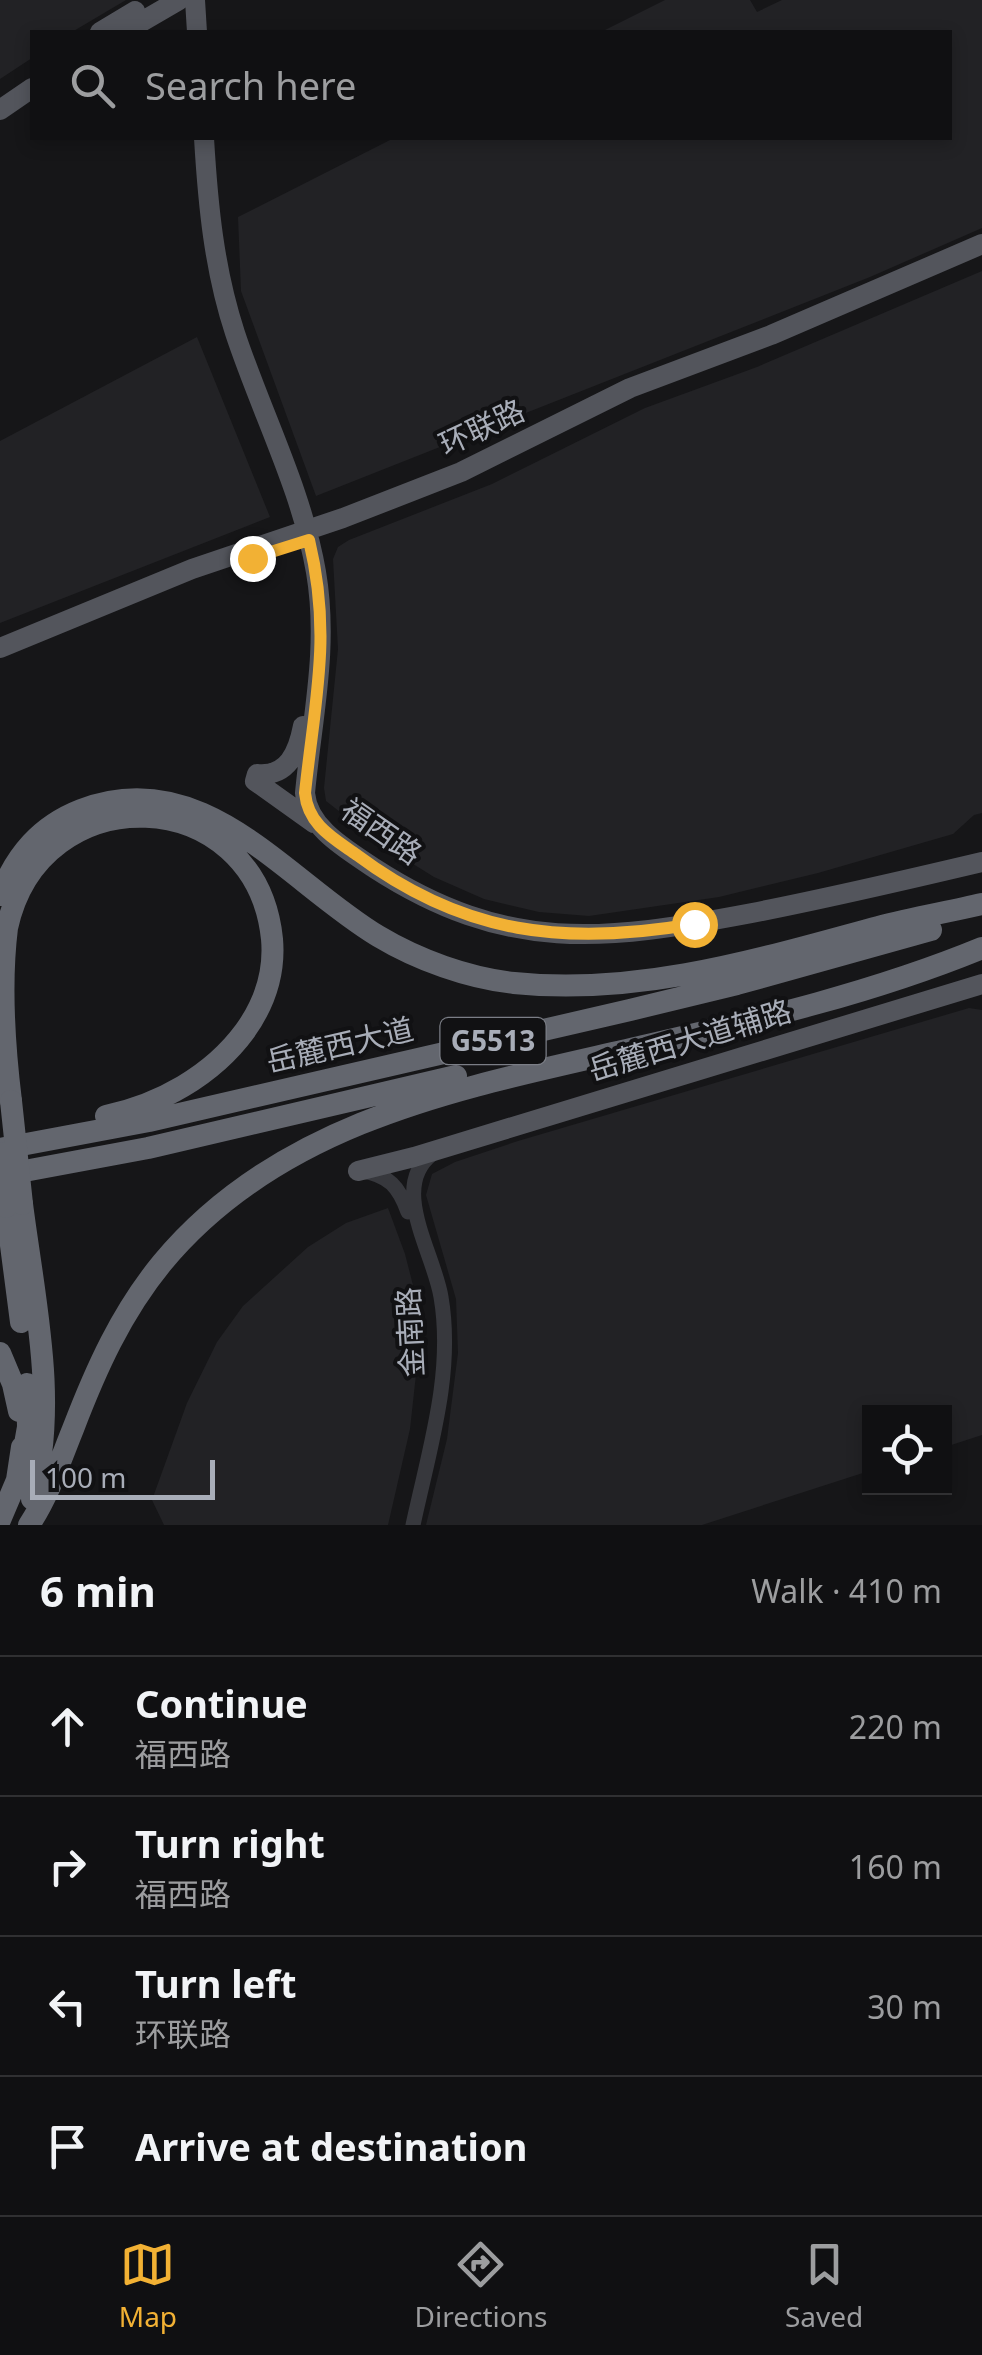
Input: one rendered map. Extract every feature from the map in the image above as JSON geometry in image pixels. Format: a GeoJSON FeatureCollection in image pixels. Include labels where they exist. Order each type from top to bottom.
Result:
{"type":"FeatureCollection","features":[{"type":"Feature","properties":{"kind":"highway"},"geometry":{"type":"LineString","coordinates":[[0,895],[24,850],[55,822],[96,804],[142,798],[182,805],[225,824],[343,913],[408,952],[464,972],[512,982],[602,984],[698,972],[982,904]]}},
{"type":"Feature","properties":{"kind":"highway"},"geometry":{"type":"LineString","coordinates":[[0,1136],[124,1112],[158,1098],[190,1082],[242,1036],[270,983],[272,948],[261,896],[242,865],[212,837],[179,821],[135,815],[82,828],[40,861],[19,892],[7,929],[2,1021],[11,1101],[14,1205],[28,1426],[11,1498],[0,1520]]}},
{"type":"Feature","properties":{"kind":"highway","name":"岳麓西大道"},"geometry":{"type":"LineString","coordinates":[[0,1151],[150,1121],[648,1006],[982,915]]}},
{"type":"Feature","properties":{"kind":"highway"},"geometry":{"type":"LineString","coordinates":[[30,1525],[108,1344],[145,1284],[221,1205],[302,1149],[382,1114],[456,1090],[792,1009],[922,973],[982,945]]}},
{"type":"Feature","properties":{"kind":"highway","name":"岳麓西大道"},"geometry":{"type":"LineString","coordinates":[[0,1175],[148,1148],[635,1035],[982,945]]}},
{"type":"Feature","properties":{"kind":"highway"},"geometry":{"type":"LineString","coordinates":[[0,1151],[14,1205],[44,1413],[36,1485],[22,1525]]}},
{"type":"Feature","properties":{"kind":"highway"},"geometry":{"type":"LineString","coordinates":[[0,1352],[18,1403],[22,1461]]}},
{"type":"Feature","properties":{"kind":"main road"},"geometry":{"type":"LineString","coordinates":[[103,30],[154,0]]}},
{"type":"Feature","properties":{"kind":"main road"},"geometry":{"type":"LineString","coordinates":[[128,30],[181,0],[184,30]]}},
{"type":"Feature","properties":{"kind":"main road"},"geometry":{"type":"LineString","coordinates":[[196,0],[198,30]]}},
{"type":"Feature","properties":{"kind":"main road"},"geometry":{"type":"LineString","coordinates":[[0,96],[30,76]]}},
{"type":"Feature","properties":{"kind":"main road"},"geometry":{"type":"LineString","coordinates":[[0,110],[30,89]]}},
{"type":"Feature","properties":{"kind":"main road"},"geometry":{"type":"LineString","coordinates":[[191,140],[200,235],[216,315],[301,537],[310,613],[310,680],[297,752],[289,763],[271,774],[257,774],[254,781],[317,825]]}},
{"type":"Feature","properties":{"kind":"main road","name":"福西路"},"geometry":{"type":"LineString","coordinates":[[204,140],[210,225],[224,299],[321,606],[323,652],[305,793],[306,806],[317,825],[369,865],[432,902],[504,926],[592,936],[638,934],[761,911],[982,862]]}},
{"type":"Feature","properties":{"kind":"main road","name":"环联路"},"geometry":{"type":"LineString","coordinates":[[0,662],[461,472],[630,388],[771,335],[982,244]]}},
{"type":"Feature","properties":{"kind":"main road","name":"环联路"},"geometry":{"type":"LineString","coordinates":[[0,648],[192,570],[473,480],[623,405],[982,258]]}},
{"type":"Feature","properties":{"kind":"main road","name":"岳麓西大道辅路"},"geometry":{"type":"LineString","coordinates":[[358,1171],[982,984]]}},
{"type":"Feature","properties":{"kind":"street"},"geometry":{"type":"LineString","coordinates":[[957,992],[982,992]]}},
{"type":"Feature","properties":{"kind":"street","name":"金南路"},"geometry":{"type":"LineString","coordinates":[[410,1525],[441,1392],[446,1344],[438,1282],[412,1187],[420,1165],[440,1149]]}},
{"type":"Feature","properties":{"kind":"street","name":"金南路"},"geometry":{"type":"LineString","coordinates":[[358,1171],[385,1177],[398,1188],[427,1268],[437,1313],[436,1379],[410,1525]]}},
{"type":"Feature","properties":{"kind":"shaded area"},"geometry":{"type":"Polygon","coordinates":[[[0,0],[126,0],[75,30],[30,30],[30,59],[0,79],[0,0]]]}},
{"type":"Feature","properties":{"kind":"shaded area"},"geometry":{"type":"Polygon","coordinates":[[[665,0],[750,0],[757,12],[782,0],[982,0],[982,228],[870,277],[316,496],[241,291],[238,217],[390,140],[952,140],[952,30],[605,30],[665,0]]]}},
{"type":"Feature","properties":{"kind":"shaded area"},"geometry":{"type":"Polygon","coordinates":[[[982,271],[982,813],[974,815],[953,834],[818,873],[719,897],[589,916],[539,912],[484,899],[434,877],[381,844],[326,801],[324,788],[338,649],[333,559],[338,547],[492,484],[645,408],[757,367],[982,271]]]}},
{"type":"Feature","properties":{"kind":"shaded area"},"geometry":{"type":"Polygon","coordinates":[[[197,337],[270,517],[0,623],[0,441],[197,337]]]}},
{"type":"Feature","properties":{"kind":"shaded area"},"geometry":{"type":"Polygon","coordinates":[[[969,1008],[982,1010],[982,1435],[952,1445],[952,1405],[862,1405],[862,1473],[702,1525],[426,1525],[447,1439],[458,1353],[456,1299],[426,1195],[432,1174],[518,1141],[969,1008]]]}},
{"type":"Feature","properties":{"kind":"shaded area"},"geometry":{"type":"Polygon","coordinates":[[[388,1208],[416,1297],[420,1338],[410,1429],[388,1525],[164,1525],[152,1500],[187,1403],[217,1342],[243,1306],[308,1247],[346,1223],[388,1208]]]}},
{"type":"Feature","properties":{"kind":"route"},"geometry":{"type":"LineString","coordinates":[[252,558],[309,540],[321,606],[323,652],[305,793],[306,806],[317,825],[401,885],[432,902],[488,922],[592,936],[638,934],[694,924]]}}]}
